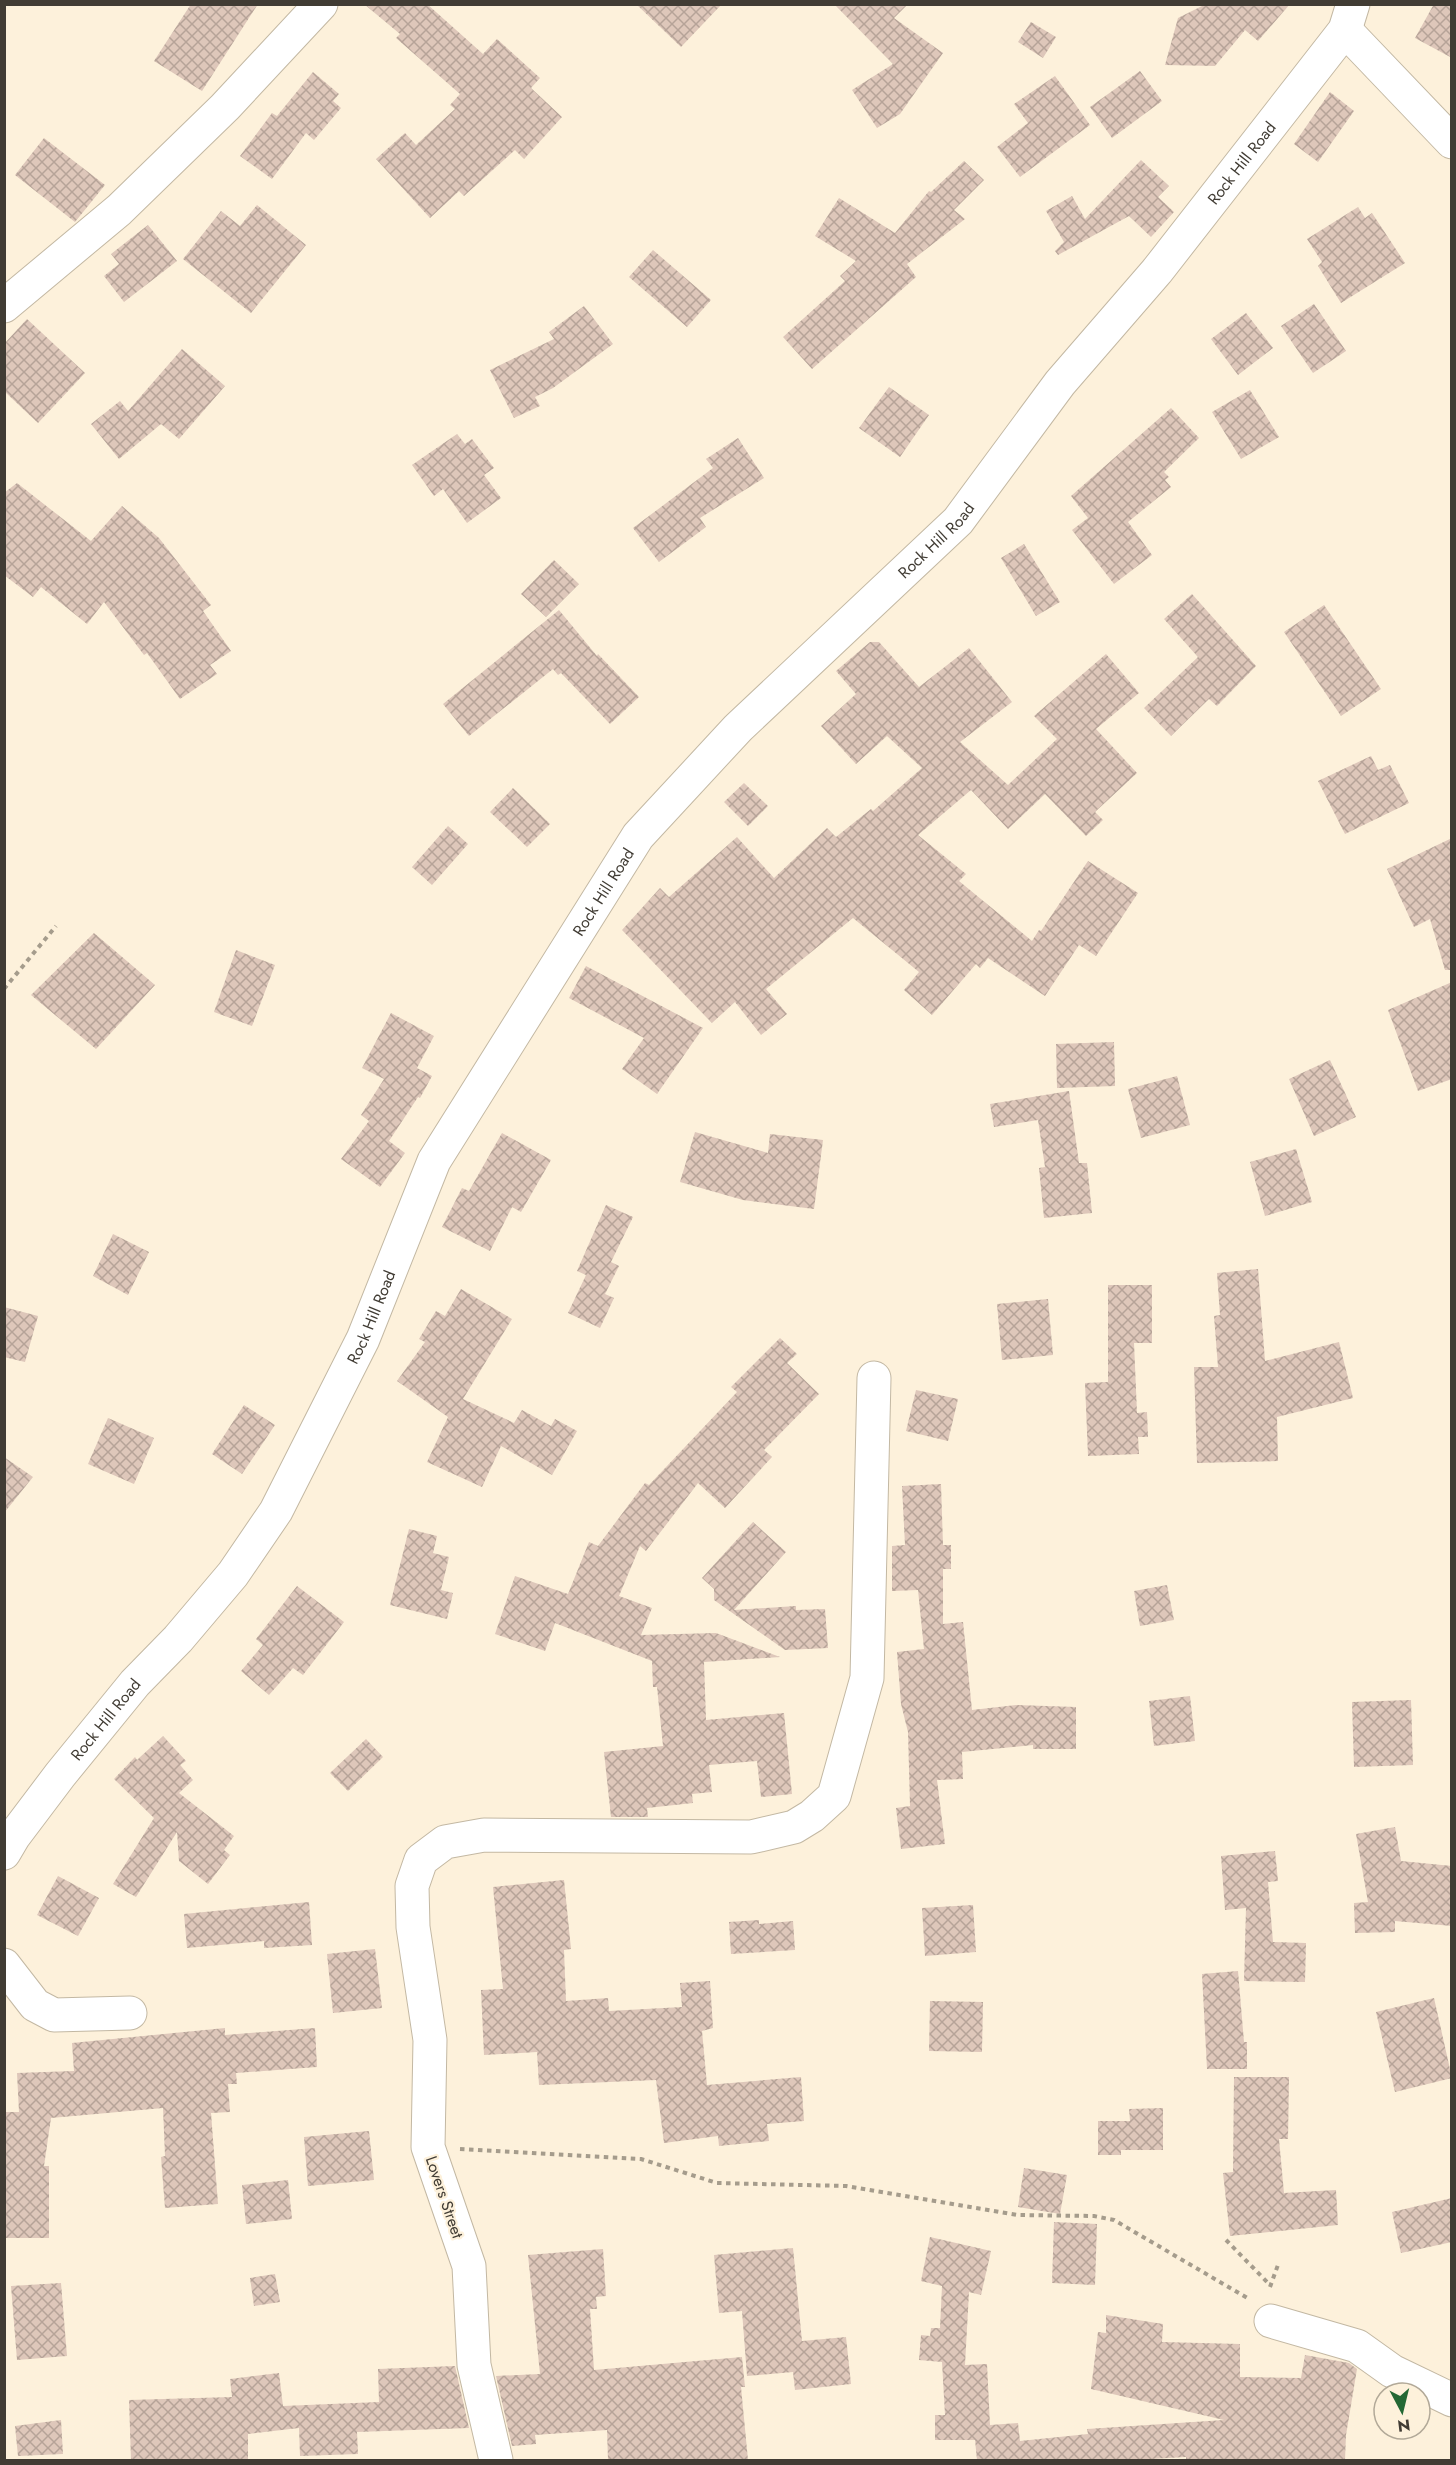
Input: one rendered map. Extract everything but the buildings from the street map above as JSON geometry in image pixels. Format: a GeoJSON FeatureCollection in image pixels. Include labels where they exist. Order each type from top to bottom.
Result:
{"type":"FeatureCollection","features":[{"type":"Feature","properties":{"kind":"street"},"geometry":{"type":"LineString","coordinates":[[4,306],[119,210],[225,107],[321,4]]}},
{"type":"Feature","properties":{"kind":"street"},"geometry":{"type":"LineString","coordinates":[[1349,17],[1452,142]]}},
{"type":"Feature","properties":{"kind":"street","name":"Rock Hill Road"},"geometry":{"type":"LineString","coordinates":[[4,1853],[60,1775],[135,1683],[178,1639],[232,1574],[276,1511],[363,1339],[434,1161],[638,836],[738,728],[958,521],[1060,383],[1156,271],[1349,17]]}},
{"type":"Feature","properties":{"kind":"street","name":"Lovers Street"},"geometry":{"type":"LineString","coordinates":[[496,2460],[474,2365],[470,2266],[428,2147],[430,2040],[412,1927],[412,1886],[421,1860],[445,1842],[484,1834],[751,1837],[794,1827],[812,1816],[834,1796],[867,1678],[873,1378]]}},
{"type":"Feature","properties":{"kind":"street"},"geometry":{"type":"LineString","coordinates":[[4,1965],[35,2005],[54,2015],[130,2013]]}},
{"type":"Feature","properties":{"kind":"street"},"geometry":{"type":"LineString","coordinates":[[1271,2320],[1357,2346],[1392,2371],[1452,2400]]}},
{"type":"Feature","properties":{"kind":"path"},"geometry":{"type":"LineString","coordinates":[[4,988],[56,926]]}},
{"type":"Feature","properties":{"kind":"path"},"geometry":{"type":"LineString","coordinates":[[428,2147],[641,2159],[717,2183],[846,2186],[1017,2215],[1094,2216],[1114,2220],[1247,2297],[1271,2320]]}},
{"type":"Feature","properties":{"kind":"path"},"geometry":{"type":"LineString","coordinates":[[1226,2240],[1270,2285]]}}]}
